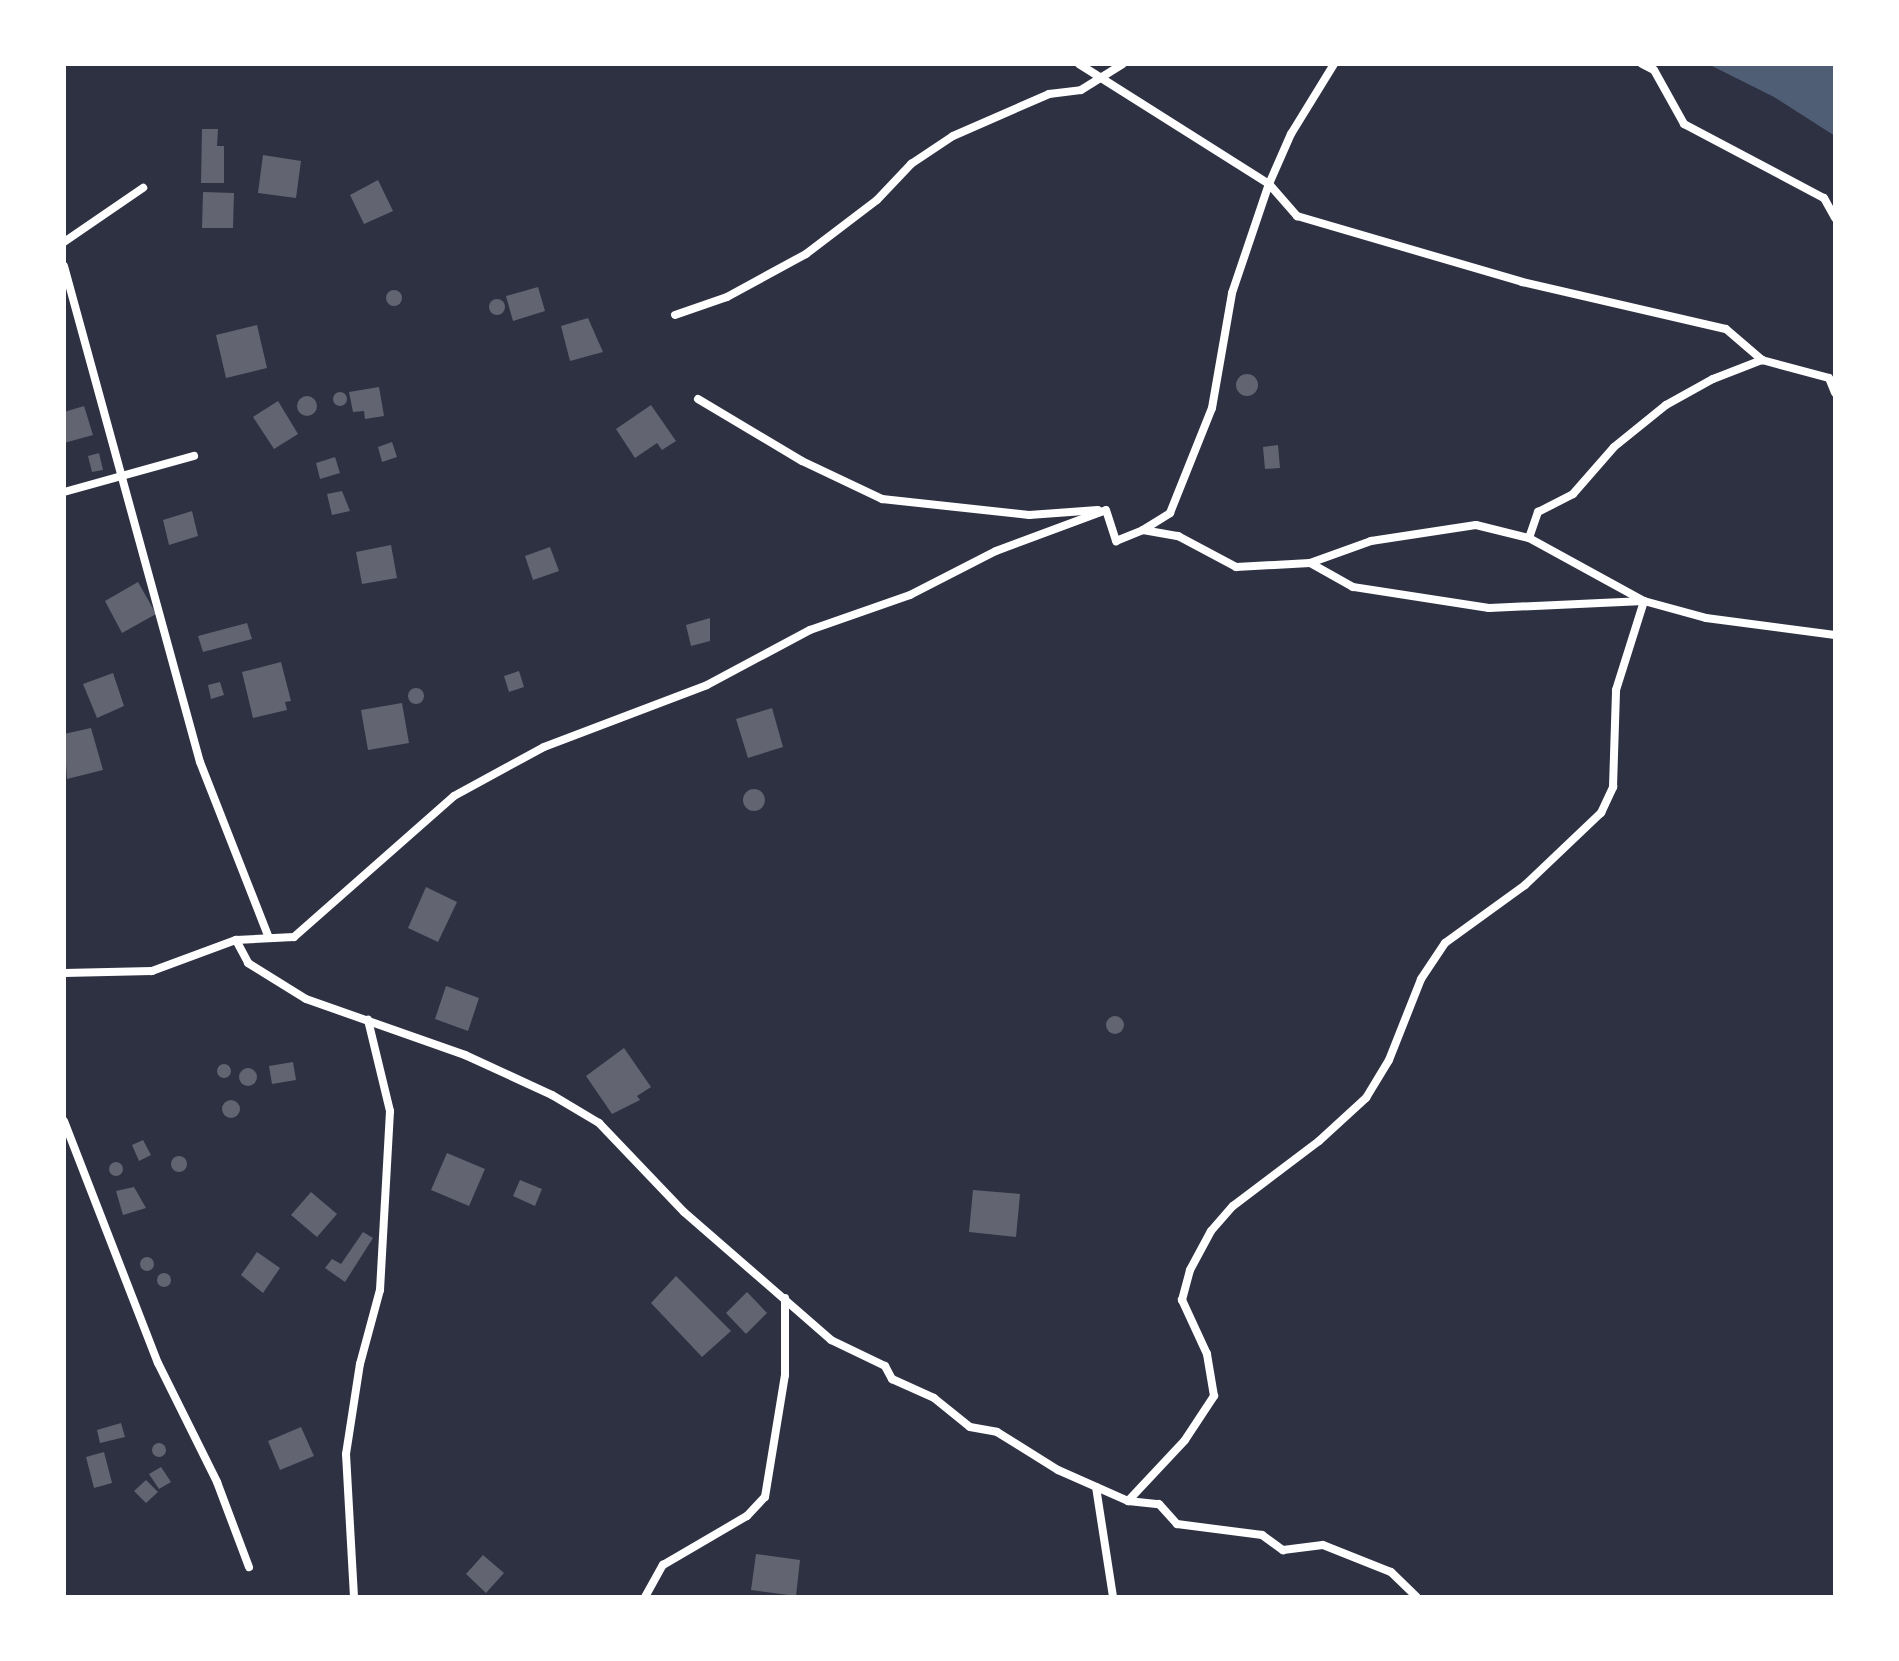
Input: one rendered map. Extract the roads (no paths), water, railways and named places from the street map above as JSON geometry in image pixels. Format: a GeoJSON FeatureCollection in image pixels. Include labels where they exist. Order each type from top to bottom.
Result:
{"type":"FeatureCollection","features":[{"type":"Feature","properties":{"kind":"street"},"geometry":{"type":"LineString","coordinates":[[1079,64],[1269,184],[1297,216],[1507,278],[1726,329],[1762,360],[1829,378],[1835,393]]}},
{"type":"Feature","properties":{"kind":"street"},"geometry":{"type":"LineString","coordinates":[[675,315],[727,297],[806,254],[877,200],[911,164],[953,136],[1049,94],[1081,90],[1123,64]]}},
{"type":"Feature","properties":{"kind":"street"},"geometry":{"type":"LineString","coordinates":[[1106,510],[1116,541],[1143,530],[1170,513],[1212,408],[1232,293],[1269,184],[1291,134],[1334,64]]}},
{"type":"Feature","properties":{"kind":"street"},"geometry":{"type":"LineString","coordinates":[[1642,64],[1654,70],[1684,124],[1824,198],[1835,218]]}},
{"type":"Feature","properties":{"kind":"street"},"geometry":{"type":"LineString","coordinates":[[64,242],[143,188]]}},
{"type":"Feature","properties":{"kind":"street"},"geometry":{"type":"LineString","coordinates":[[64,266],[200,762],[269,938]]}},
{"type":"Feature","properties":{"kind":"street"},"geometry":{"type":"LineString","coordinates":[[1529,538],[1538,512],[1573,494],[1614,447],[1666,405],[1762,360]]}},
{"type":"Feature","properties":{"kind":"street"},"geometry":{"type":"LineString","coordinates":[[698,399],[802,461],[882,499],[1029,515],[1106,510]]}},
{"type":"Feature","properties":{"kind":"street"},"geometry":{"type":"LineString","coordinates":[[64,492],[194,456]]}},
{"type":"Feature","properties":{"kind":"street"},"geometry":{"type":"LineString","coordinates":[[64,973],[152,971],[236,940],[294,937],[454,796],[544,747],[707,685],[810,630],[910,595],[996,551],[1106,510]]}},
{"type":"Feature","properties":{"kind":"street"},"geometry":{"type":"LineString","coordinates":[[1143,530],[1178,536],[1236,567],[1310,563],[1371,541],[1476,525],[1529,538],[1644,601],[1706,618],[1835,635]]}},
{"type":"Feature","properties":{"kind":"street"},"geometry":{"type":"LineString","coordinates":[[1310,563],[1353,587],[1489,608],[1644,601]]}},
{"type":"Feature","properties":{"kind":"street"},"geometry":{"type":"LineString","coordinates":[[1128,1501],[1185,1440],[1214,1396],[1207,1354],[1182,1300],[1190,1270],[1211,1231],[1233,1206],[1319,1141],[1366,1098],[1389,1060],[1421,979],[1445,943],[1525,885],[1601,813],[1613,787],[1616,690],[1644,601]]}},
{"type":"Feature","properties":{"kind":"street"},"geometry":{"type":"LineString","coordinates":[[236,940],[248,963],[283,985],[465,1055],[552,1095],[599,1123],[684,1212],[831,1340],[885,1366],[892,1379],[934,1398],[970,1427],[997,1432],[1096,1487],[1128,1501],[1159,1504],[1177,1524],[1262,1535],[1283,1550],[1323,1545],[1391,1572],[1417,1597]]}},
{"type":"Feature","properties":{"kind":"street"},"geometry":{"type":"LineString","coordinates":[[354,1597],[346,1454],[387,1229],[390,1111],[368,1020]]}},
{"type":"Feature","properties":{"kind":"street"},"geometry":{"type":"LineString","coordinates":[[64,1121],[158,1363],[217,1482],[249,1567]]}},
{"type":"Feature","properties":{"kind":"street"},"geometry":{"type":"LineString","coordinates":[[645,1597],[663,1565],[747,1516],[765,1497],[785,1375],[785,1298]]}},
{"type":"Feature","properties":{"kind":"street"},"geometry":{"type":"LineString","coordinates":[[1096,1487],[1113,1597]]}},
{"type":"Feature","properties":{"kind":"water"},"geometry":{"type":"Polygon","coordinates":[[[1708,64],[1835,64],[1835,136],[1774,97],[1708,64]]]}}]}
